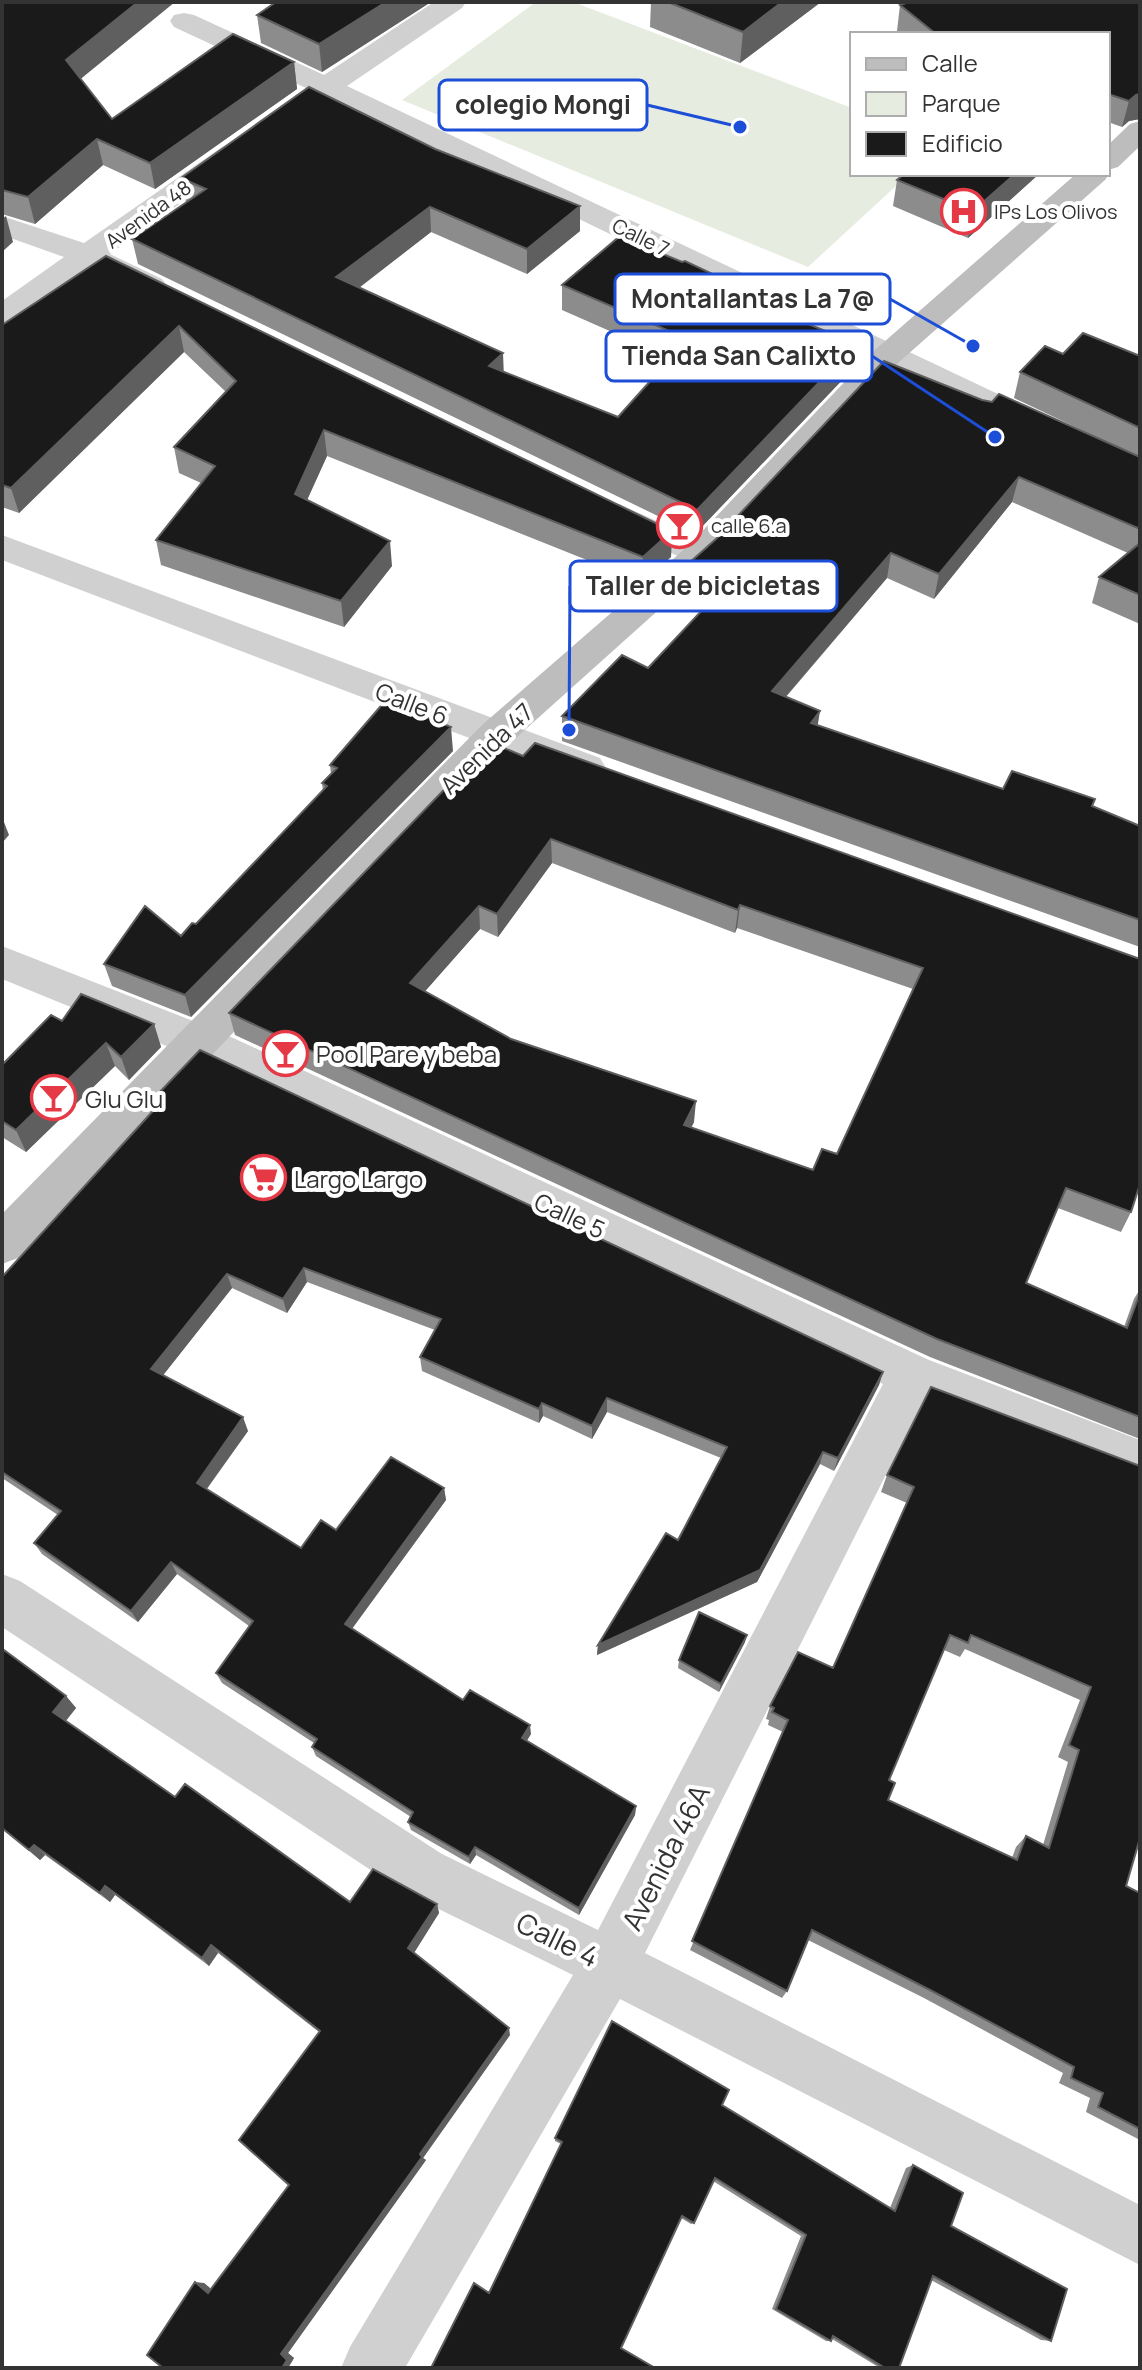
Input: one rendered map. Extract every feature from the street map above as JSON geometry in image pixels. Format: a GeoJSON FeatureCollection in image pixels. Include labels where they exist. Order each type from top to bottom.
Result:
{"type":"FeatureCollection","features":[{"type":"Feature","properties":{"kind":"street"},"geometry":{"type":"LineString","coordinates":[[288,113],[452,2]]}},
{"type":"Feature","properties":{"kind":"street","name":"Calle 7"},"geometry":{"type":"LineString","coordinates":[[184,21],[1042,429]]}},
{"type":"Feature","properties":{"kind":"street","name":"Avenida 48"},"geometry":{"type":"LineString","coordinates":[[2,316],[251,139]]}},
{"type":"Feature","properties":{"kind":"street","name":"Avenida 47"},"geometry":{"type":"LineString","coordinates":[[2,1244],[201,1042],[495,735],[700,554],[887,356],[1092,176]]}},
{"type":"Feature","properties":{"kind":"street"},"geometry":{"type":"LineString","coordinates":[[2,225],[90,256],[175,298]]}},
{"type":"Feature","properties":{"kind":"street"},"geometry":{"type":"LineString","coordinates":[[597,506],[700,554]]}},
{"type":"Feature","properties":{"kind":"street","name":"Calle 6"},"geometry":{"type":"LineString","coordinates":[[2,547],[615,778]]}},
{"type":"Feature","properties":{"kind":"street","name":"Calle 5"},"geometry":{"type":"LineString","coordinates":[[2,962],[201,1042],[912,1375],[1140,1462]]}},
{"type":"Feature","properties":{"kind":"street","name":"Avenida 46A"},"geometry":{"type":"LineString","coordinates":[[371,2368],[610,1964],[912,1375]]}},
{"type":"Feature","properties":{"kind":"street","name":"Calle 4"},"geometry":{"type":"LineString","coordinates":[[2,1598],[423,1873],[610,1964],[1140,2236]]}},
{"type":"Feature","properties":{"kind":"green space"},"geometry":{"type":"Polygon","coordinates":[[[536,2],[573,2],[850,107],[850,176],[907,176],[808,267],[402,100],[536,2]]]}},
{"type":"Feature","properties":{"kind":"building"},"geometry":{"type":"Polygon","coordinates":[[[2,2],[138,2],[66,60],[112,119],[233,34],[294,62],[150,163],[97,139],[28,197],[2,190],[2,2]]]}},
{"type":"Feature","properties":{"kind":"building"},"geometry":{"type":"Polygon","coordinates":[[[276,2],[386,2],[319,44],[257,15],[276,2]]]}},
{"type":"Feature","properties":{"kind":"building"},"geometry":{"type":"Polygon","coordinates":[[[668,2],[782,2],[743,32],[668,2]]]}},
{"type":"Feature","properties":{"kind":"building"},"geometry":{"type":"Polygon","coordinates":[[[909,2],[1140,2],[1140,94],[1129,101],[1110,95],[1110,32],[934,32],[900,5],[909,2]]]}},
{"type":"Feature","properties":{"kind":"building"},"geometry":{"type":"Polygon","coordinates":[[[309,87],[435,149],[580,206],[527,249],[430,207],[336,277],[503,353],[489,366],[618,417],[688,339],[562,285],[620,236],[685,261],[781,306],[775,311],[831,333],[825,339],[851,349],[697,510],[132,239],[206,189],[181,178],[309,87]]]}},
{"type":"Feature","properties":{"kind":"building"},"geometry":{"type":"Polygon","coordinates":[[[902,176],[1013,176],[973,211],[897,180],[902,176]]]}},
{"type":"Feature","properties":{"kind":"building"},"geometry":{"type":"Polygon","coordinates":[[[106,256],[672,531],[643,557],[324,430],[295,494],[390,541],[341,601],[156,540],[215,466],[174,447],[236,381],[179,326],[11,488],[2,485],[2,325],[106,256]]]}},
{"type":"Feature","properties":{"kind":"building"},"geometry":{"type":"Polygon","coordinates":[[[1083,333],[1140,356],[1140,428],[1020,372],[1045,346],[1063,354],[1083,333]]]}},
{"type":"Feature","properties":{"kind":"building"},"geometry":{"type":"Polygon","coordinates":[[[884,361],[982,400],[992,402],[999,394],[1140,457],[1140,529],[1019,477],[939,574],[891,553],[772,691],[820,711],[811,723],[1003,789],[1012,771],[1095,799],[1092,806],[1140,826],[1140,920],[562,716],[622,655],[648,668],[722,589],[679,572],[716,539],[884,361]]]}},
{"type":"Feature","properties":{"kind":"building"},"geometry":{"type":"Polygon","coordinates":[[[1140,543],[1140,595],[1099,577],[1140,543]]]}},
{"type":"Feature","properties":{"kind":"building"},"geometry":{"type":"Polygon","coordinates":[[[386,700],[451,727],[185,995],[104,964],[145,906],[181,936],[192,923],[196,924],[327,786],[322,783],[337,768],[330,765],[386,700]]]}},
{"type":"Feature","properties":{"kind":"building"},"geometry":{"type":"Polygon","coordinates":[[[490,742],[523,756],[535,743],[1140,959],[1140,1184],[1131,1212],[1066,1188],[1026,1283],[1127,1328],[1140,1293],[1140,1417],[937,1339],[229,1013],[490,742]],[[551,839],[497,914],[479,906],[410,983],[511,1039],[696,1101],[684,1125],[813,1170],[822,1149],[837,1154],[923,968],[740,905],[738,910],[551,839]]]}},
{"type":"Feature","properties":{"kind":"building"},"geometry":{"type":"Polygon","coordinates":[[[81,994],[154,1024],[121,1057],[106,1043],[16,1130],[2,1121],[2,1065],[51,1015],[62,1021],[81,994]]]}},
{"type":"Feature","properties":{"kind":"building"},"geometry":{"type":"Polygon","coordinates":[[[200,1050],[883,1372],[838,1458],[823,1452],[760,1570],[598,1645],[666,1533],[678,1540],[727,1447],[607,1398],[592,1426],[542,1403],[539,1409],[420,1357],[441,1319],[304,1268],[283,1299],[227,1274],[151,1369],[243,1417],[197,1483],[301,1548],[321,1520],[336,1530],[391,1457],[444,1488],[345,1624],[463,1700],[470,1690],[530,1725],[522,1738],[636,1806],[579,1908],[475,1847],[469,1857],[408,1822],[413,1812],[312,1747],[317,1739],[216,1673],[253,1621],[171,1562],[131,1611],[34,1543],[61,1511],[2,1472],[2,1277],[162,1101],[156,1096],[200,1050]]]}},
{"type":"Feature","properties":{"kind":"building"},"geometry":{"type":"Polygon","coordinates":[[[931,1387],[1140,1466],[1140,1838],[1126,1886],[1140,1893],[1140,2129],[1098,2107],[1103,2093],[1071,2078],[1074,2067],[812,1930],[787,1991],[692,1941],[788,1720],[772,1712],[774,1708],[770,1706],[798,1652],[833,1668],[914,1487],[887,1475],[931,1387]],[[950,1635],[889,1780],[895,1783],[888,1800],[1017,1860],[1026,1836],[1049,1848],[1079,1750],[1069,1745],[1091,1687],[971,1635],[968,1643],[950,1635]]]}},
{"type":"Feature","properties":{"kind":"building"},"geometry":{"type":"Polygon","coordinates":[[[699,1612],[747,1635],[721,1684],[679,1660],[699,1612]]]}},
{"type":"Feature","properties":{"kind":"building"},"geometry":{"type":"Polygon","coordinates":[[[4,1650],[66,1696],[53,1712],[175,1797],[185,1784],[350,1902],[373,1869],[437,1904],[408,1948],[509,2028],[420,2154],[422,2157],[281,2354],[287,2360],[282,2368],[163,2368],[147,2355],[195,2282],[208,2293],[289,2185],[239,2140],[320,2031],[211,1945],[202,1958],[105,1886],[100,1893],[34,1845],[29,1850],[2,1828],[4,1650]]]}},
{"type":"Feature","properties":{"kind":"building"},"geometry":{"type":"Polygon","coordinates":[[[612,2021],[729,2090],[722,2105],[895,2211],[913,2165],[963,2193],[951,2226],[1067,2289],[1051,2341],[933,2276],[899,2368],[885,2368],[833,2336],[831,2341],[776,2309],[806,2235],[715,2178],[694,2223],[682,2216],[621,2348],[655,2368],[431,2368],[474,2283],[489,2293],[562,2142],[555,2138],[612,2021]]]}},
{"type":"Feature","properties":{"kind":"place","name":"colegio Mongi"},"geometry":{"type":"Point","coordinates":[740,127]}},
{"type":"Feature","properties":{"kind":"place","name":"IPs Los Olivos"},"geometry":{"type":"Point","coordinates":[963,211]}},
{"type":"Feature","properties":{"kind":"place","name":"Montallantas La 7@"},"geometry":{"type":"Point","coordinates":[973,346]}},
{"type":"Feature","properties":{"kind":"place","name":"Tienda San Calixto"},"geometry":{"type":"Point","coordinates":[995,437]}},
{"type":"Feature","properties":{"kind":"place","name":"calle 6.a"},"geometry":{"type":"Point","coordinates":[680,525]}},
{"type":"Feature","properties":{"kind":"place","name":"Taller de bicicletas"},"geometry":{"type":"Point","coordinates":[569,730]}},
{"type":"Feature","properties":{"kind":"place","name":"Pool Pare y beba"},"geometry":{"type":"Point","coordinates":[285,1053]}},
{"type":"Feature","properties":{"kind":"place","name":"Glu Glu"},"geometry":{"type":"Point","coordinates":[54,1098]}},
{"type":"Feature","properties":{"kind":"place","name":"Largo Largo"},"geometry":{"type":"Point","coordinates":[263,1178]}}]}
